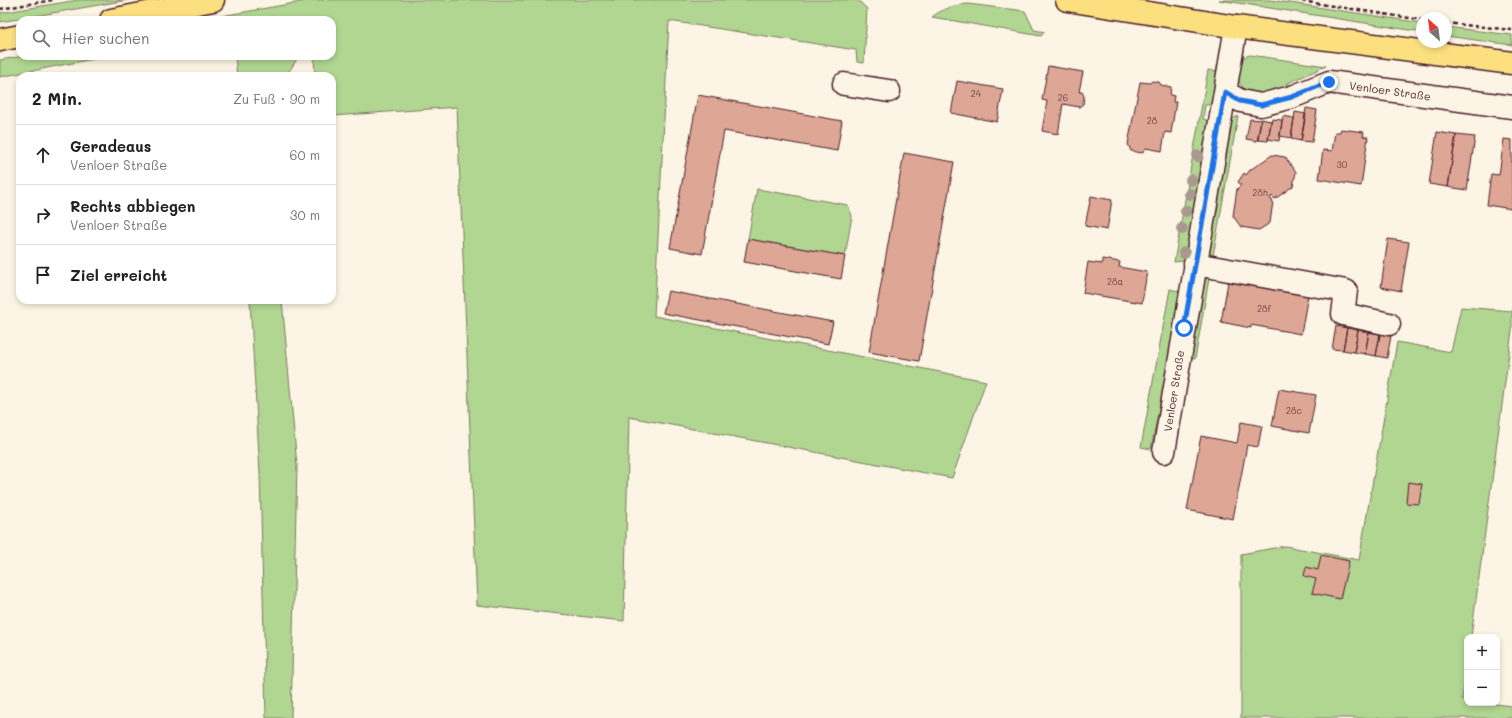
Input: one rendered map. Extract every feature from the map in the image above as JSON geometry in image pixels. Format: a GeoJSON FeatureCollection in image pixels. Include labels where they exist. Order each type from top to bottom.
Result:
{"type":"FeatureCollection","features":[{"type":"Feature","properties":{"kind":"main road"},"geometry":{"type":"LineString","coordinates":[[131,16],[213,0]]}},
{"type":"Feature","properties":{"kind":"main road"},"geometry":{"type":"LineString","coordinates":[[1067,0],[1236,27],[1512,63]]}},
{"type":"Feature","properties":{"kind":"main road"},"geometry":{"type":"LineString","coordinates":[[0,40],[16,37]]}},
{"type":"Feature","properties":{"kind":"lane","name":"Venloer Straße"},"geometry":{"type":"LineString","coordinates":[[1164,452],[1236,27]]}},
{"type":"Feature","properties":{"kind":"lane","name":"Venloer Straße"},"geometry":{"type":"LineString","coordinates":[[1225,92],[1240,101],[1261,105],[1292,97],[1329,82],[1512,107]]}},
{"type":"Feature","properties":{"kind":"lane"},"geometry":{"type":"LineString","coordinates":[[844,84],[889,92]]}},
{"type":"Feature","properties":{"kind":"lane"},"geometry":{"type":"LineString","coordinates":[[1196,264],[1346,292],[1343,314],[1389,324]]}},
{"type":"Feature","properties":{"kind":"path"},"geometry":{"type":"LineString","coordinates":[[0,9],[53,0]]}},
{"type":"Feature","properties":{"kind":"path"},"geometry":{"type":"LineString","coordinates":[[1295,0],[1416,19]]}},
{"type":"Feature","properties":{"kind":"path"},"geometry":{"type":"LineString","coordinates":[[1452,24],[1512,30]]}},
{"type":"Feature","properties":{"kind":"green space"},"geometry":{"type":"Polygon","coordinates":[[[78,0],[128,0],[35,16],[16,16],[16,19],[0,22],[0,13],[78,0]]]}},
{"type":"Feature","properties":{"kind":"green space"},"geometry":{"type":"Polygon","coordinates":[[[312,0],[858,0],[867,9],[864,63],[857,62],[856,50],[669,21],[654,316],[986,381],[952,478],[629,417],[624,621],[477,605],[457,107],[336,116],[336,72],[315,72],[314,60],[336,60],[336,16],[222,16],[312,0]]]}},
{"type":"Feature","properties":{"kind":"green space"},"geometry":{"type":"Polygon","coordinates":[[[1219,0],[1270,0],[1416,22],[1416,31],[1219,0]]]}},
{"type":"Feature","properties":{"kind":"green space"},"geometry":{"type":"Polygon","coordinates":[[[968,4],[1025,11],[1034,30],[1045,32],[1041,36],[932,17],[949,8],[968,4]]]}},
{"type":"Feature","properties":{"kind":"green space"},"geometry":{"type":"Polygon","coordinates":[[[1452,28],[1512,35],[1512,45],[1452,37],[1452,28]]]}},
{"type":"Feature","properties":{"kind":"green space"},"geometry":{"type":"Polygon","coordinates":[[[1250,55],[1326,66],[1286,84],[1292,85],[1284,89],[1261,95],[1242,90],[1243,87],[1236,79],[1238,63],[1245,56],[1250,55]]]}},
{"type":"Feature","properties":{"kind":"green space"},"geometry":{"type":"Polygon","coordinates":[[[16,57],[16,60],[88,60],[26,72],[16,72],[16,74],[0,77],[0,60],[16,57]]]}},
{"type":"Feature","properties":{"kind":"green space"},"geometry":{"type":"Polygon","coordinates":[[[235,60],[296,60],[289,72],[237,72],[235,60]]]}},
{"type":"Feature","properties":{"kind":"green space"},"geometry":{"type":"Polygon","coordinates":[[[1208,70],[1218,72],[1217,96],[1209,105],[1205,105],[1203,119],[1210,121],[1191,260],[1174,262],[1208,70]]]}},
{"type":"Feature","properties":{"kind":"green space"},"geometry":{"type":"Polygon","coordinates":[[[1238,116],[1213,256],[1203,254],[1231,120],[1238,116]]]}},
{"type":"Feature","properties":{"kind":"green space"},"geometry":{"type":"Polygon","coordinates":[[[757,189],[848,205],[852,216],[845,256],[748,239],[757,189]]]}},
{"type":"Feature","properties":{"kind":"green space"},"geometry":{"type":"Polygon","coordinates":[[[1200,271],[1210,273],[1195,359],[1185,356],[1200,271]]]}},
{"type":"Feature","properties":{"kind":"green space"},"geometry":{"type":"Polygon","coordinates":[[[1170,289],[1182,292],[1151,449],[1141,447],[1170,289]]]}},
{"type":"Feature","properties":{"kind":"green space"},"geometry":{"type":"Polygon","coordinates":[[[250,304],[282,304],[297,466],[291,718],[266,718],[260,473],[250,304]]]}},
{"type":"Feature","properties":{"kind":"green space"},"geometry":{"type":"Polygon","coordinates":[[[1461,307],[1512,311],[1512,330],[1471,634],[1464,634],[1464,686],[1462,699],[1464,699],[1464,706],[1500,706],[1500,705],[1512,706],[1512,718],[1241,718],[1241,554],[1285,546],[1359,560],[1397,342],[1451,352],[1461,307]]]}},
{"type":"Feature","properties":{"kind":"building"},"geometry":{"type":"Polygon","coordinates":[[[1048,66],[1083,72],[1079,92],[1082,92],[1084,96],[1083,104],[1079,107],[1063,104],[1058,134],[1042,131],[1047,101],[1042,100],[1048,66]]]}},
{"type":"Feature","properties":{"kind":"building"},"geometry":{"type":"Polygon","coordinates":[[[957,81],[1003,89],[997,122],[951,113],[957,81]]]}},
{"type":"Feature","properties":{"kind":"building"},"geometry":{"type":"Polygon","coordinates":[[[1152,81],[1171,87],[1170,95],[1174,96],[1173,102],[1176,102],[1171,133],[1165,132],[1162,151],[1146,148],[1142,153],[1131,151],[1128,144],[1140,82],[1150,83],[1152,81]]]}},
{"type":"Feature","properties":{"kind":"building"},"geometry":{"type":"Polygon","coordinates":[[[698,95],[842,121],[837,151],[724,131],[702,254],[670,248],[698,95]]]}},
{"type":"Feature","properties":{"kind":"building"},"geometry":{"type":"Polygon","coordinates":[[[1306,108],[1317,110],[1312,142],[1301,141],[1306,108]]]}},
{"type":"Feature","properties":{"kind":"building"},"geometry":{"type":"Polygon","coordinates":[[[1295,112],[1306,114],[1301,141],[1291,139],[1295,112]]]}},
{"type":"Feature","properties":{"kind":"building"},"geometry":{"type":"Polygon","coordinates":[[[1283,116],[1294,118],[1291,138],[1280,136],[1283,116]]]}},
{"type":"Feature","properties":{"kind":"building"},"geometry":{"type":"Polygon","coordinates":[[[1250,119],[1261,120],[1257,141],[1246,139],[1250,119]]]}},
{"type":"Feature","properties":{"kind":"building"},"geometry":{"type":"Polygon","coordinates":[[[1261,119],[1271,121],[1268,141],[1258,140],[1261,119]]]}},
{"type":"Feature","properties":{"kind":"building"},"geometry":{"type":"Polygon","coordinates":[[[1272,119],[1282,120],[1279,141],[1268,139],[1272,119]]]}},
{"type":"Feature","properties":{"kind":"building"},"geometry":{"type":"Polygon","coordinates":[[[1341,129],[1364,132],[1363,136],[1368,137],[1361,186],[1319,179],[1323,150],[1332,151],[1335,132],[1340,132],[1341,129]]]}},
{"type":"Feature","properties":{"kind":"building"},"geometry":{"type":"Polygon","coordinates":[[[1437,132],[1456,135],[1448,187],[1429,184],[1437,132]]]}},
{"type":"Feature","properties":{"kind":"building"},"geometry":{"type":"Polygon","coordinates":[[[1456,135],[1475,137],[1467,190],[1448,187],[1456,135]]]}},
{"type":"Feature","properties":{"kind":"building"},"geometry":{"type":"Polygon","coordinates":[[[1504,139],[1512,140],[1512,209],[1487,205],[1491,174],[1499,175],[1504,139]]]}},
{"type":"Feature","properties":{"kind":"building"},"geometry":{"type":"Polygon","coordinates":[[[904,153],[954,162],[919,361],[869,352],[904,153]]]}},
{"type":"Feature","properties":{"kind":"building"},"geometry":{"type":"Polygon","coordinates":[[[1272,155],[1285,157],[1296,172],[1293,186],[1275,199],[1272,196],[1270,199],[1273,201],[1270,223],[1259,230],[1241,227],[1233,216],[1237,189],[1241,185],[1238,182],[1244,173],[1246,175],[1250,170],[1272,155]]]}},
{"type":"Feature","properties":{"kind":"building"},"geometry":{"type":"Polygon","coordinates":[[[1091,196],[1112,200],[1107,230],[1085,226],[1091,196]]]}},
{"type":"Feature","properties":{"kind":"building"},"geometry":{"type":"Polygon","coordinates":[[[748,239],[845,256],[841,279],[744,262],[748,239]]]}},
{"type":"Feature","properties":{"kind":"building"},"geometry":{"type":"Polygon","coordinates":[[[1388,239],[1409,242],[1401,291],[1381,287],[1388,239]]]}},
{"type":"Feature","properties":{"kind":"building"},"geometry":{"type":"Polygon","coordinates":[[[1102,259],[1120,262],[1119,267],[1147,272],[1142,303],[1083,293],[1088,262],[1102,264],[1102,259]]]}},
{"type":"Feature","properties":{"kind":"building"},"geometry":{"type":"Polygon","coordinates":[[[1242,281],[1308,295],[1301,334],[1251,325],[1251,328],[1221,322],[1228,282],[1242,284],[1242,281]]]}},
{"type":"Feature","properties":{"kind":"building"},"geometry":{"type":"Polygon","coordinates":[[[668,291],[833,322],[828,344],[663,313],[668,291]]]}},
{"type":"Feature","properties":{"kind":"building"},"geometry":{"type":"Polygon","coordinates":[[[1336,326],[1347,328],[1343,350],[1332,349],[1336,326]]]}},
{"type":"Feature","properties":{"kind":"building"},"geometry":{"type":"Polygon","coordinates":[[[1347,328],[1358,330],[1354,352],[1343,350],[1347,328]]]}},
{"type":"Feature","properties":{"kind":"building"},"geometry":{"type":"Polygon","coordinates":[[[1358,330],[1369,332],[1365,354],[1354,352],[1358,330]]]}},
{"type":"Feature","properties":{"kind":"building"},"geometry":{"type":"Polygon","coordinates":[[[1369,332],[1380,334],[1376,356],[1365,354],[1369,332]]]}},
{"type":"Feature","properties":{"kind":"building"},"geometry":{"type":"Polygon","coordinates":[[[1380,334],[1391,336],[1387,358],[1376,356],[1380,334]]]}},
{"type":"Feature","properties":{"kind":"building"},"geometry":{"type":"Polygon","coordinates":[[[1279,389],[1316,395],[1309,433],[1272,426],[1279,389]]]}},
{"type":"Feature","properties":{"kind":"building"},"geometry":{"type":"Polygon","coordinates":[[[1241,422],[1262,426],[1258,447],[1247,445],[1233,519],[1187,510],[1201,436],[1237,443],[1241,422]]]}},
{"type":"Feature","properties":{"kind":"building"},"geometry":{"type":"Polygon","coordinates":[[[1408,482],[1422,484],[1419,504],[1406,503],[1408,482]]]}},
{"type":"Feature","properties":{"kind":"building"},"geometry":{"type":"Polygon","coordinates":[[[1321,555],[1349,561],[1340,599],[1312,593],[1316,579],[1304,576],[1306,567],[1318,570],[1321,555]]]}},
{"type":"Feature","properties":{"kind":"route"},"geometry":{"type":"LineString","coordinates":[[1184,328],[1225,92],[1240,101],[1261,105],[1292,97],[1329,82]]}}]}
